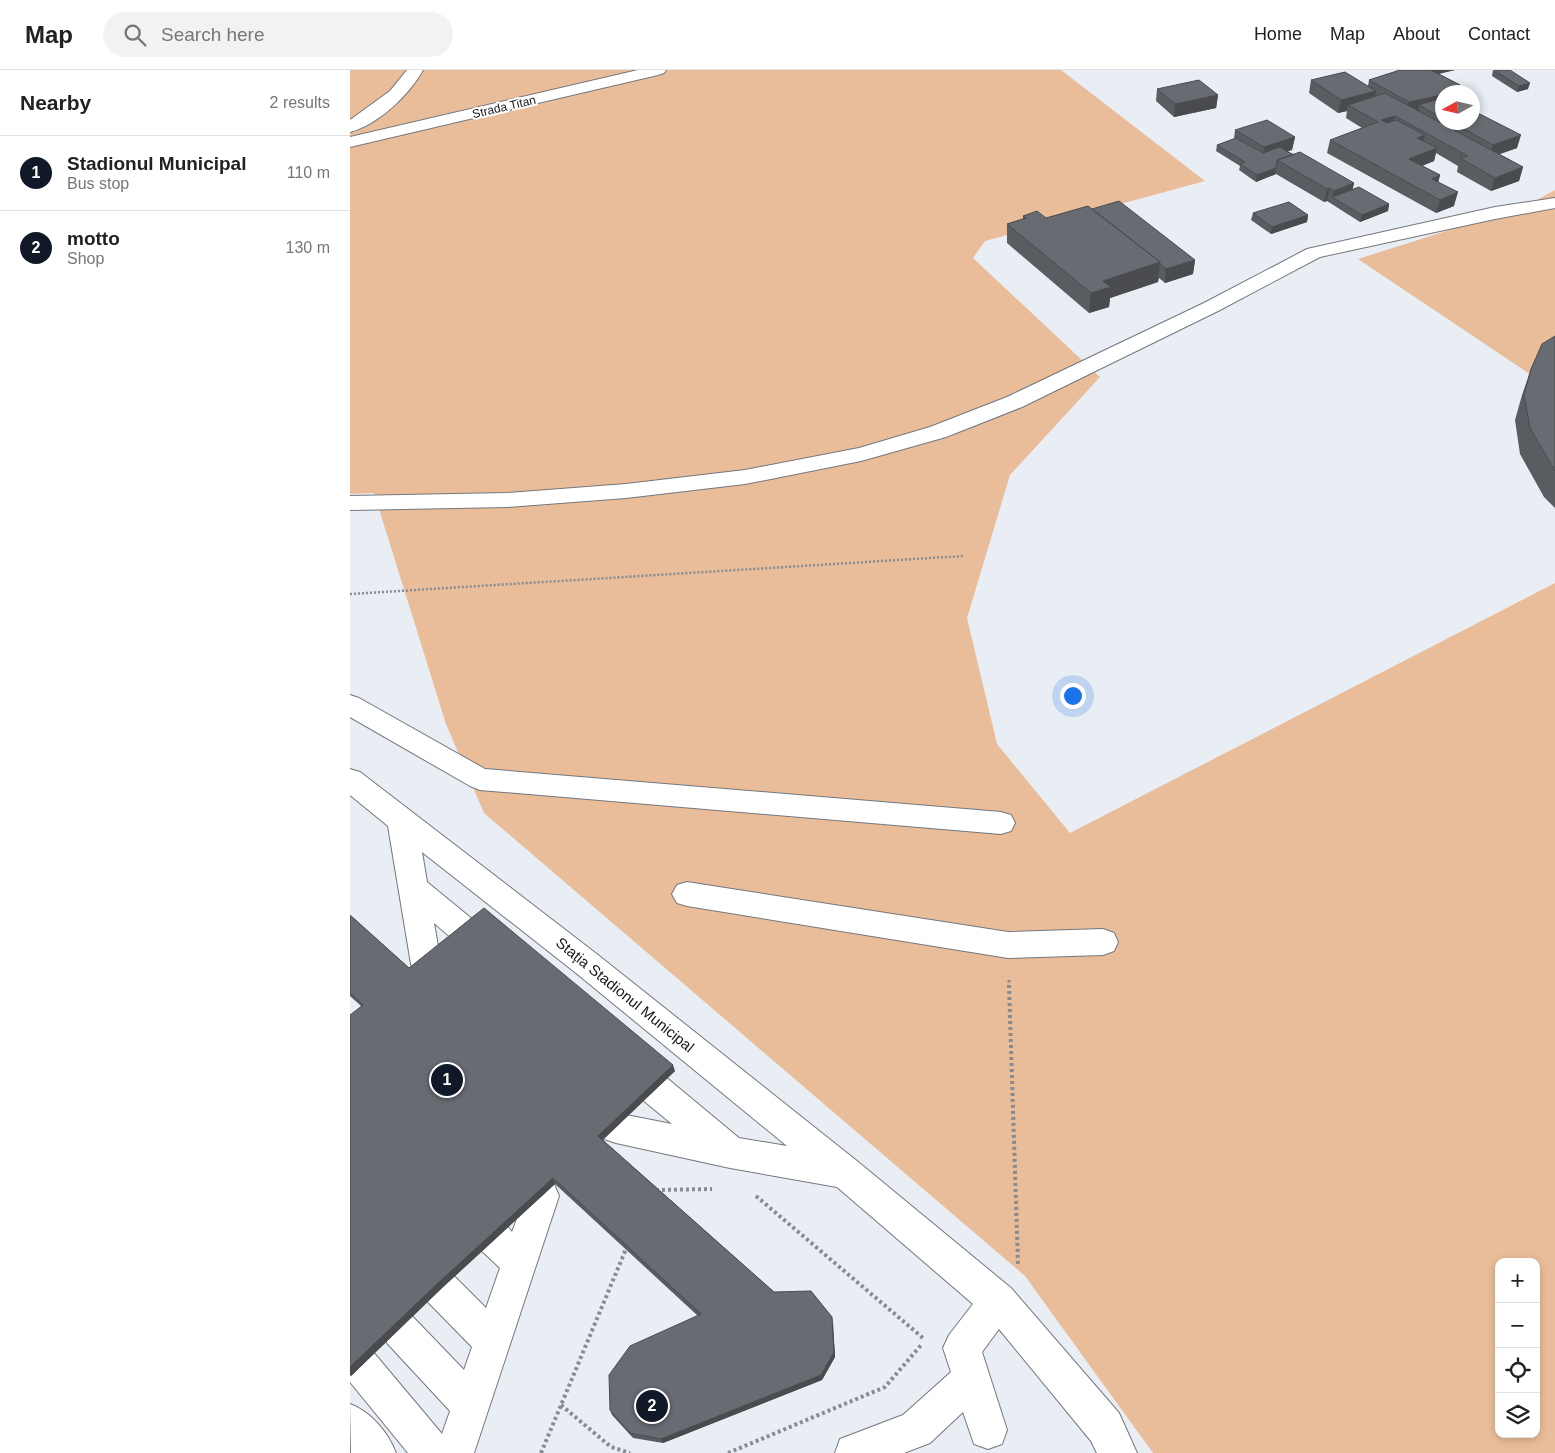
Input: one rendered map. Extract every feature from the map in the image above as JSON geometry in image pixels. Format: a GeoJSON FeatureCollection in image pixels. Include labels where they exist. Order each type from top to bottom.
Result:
{"type":"FeatureCollection","features":[{"type":"Feature","properties":{"kind":"lane"},"geometry":{"type":"LineString","coordinates":[[350,127],[369,116],[410,82],[416,70]]}},
{"type":"Feature","properties":{"kind":"lane","name":"Strada Titan"},"geometry":{"type":"LineString","coordinates":[[350,142],[658,70]]}},
{"type":"Feature","properties":{"kind":"lane"},"geometry":{"type":"LineString","coordinates":[[350,503],[537,498],[615,493],[755,477],[864,455],[976,418],[1056,383],[1239,293],[1292,262],[1314,253],[1494,213],[1554,203]]}},
{"type":"Feature","properties":{"kind":"lane"},"geometry":{"type":"LineString","coordinates":[[350,705],[480,779],[1001,823]]}},
{"type":"Feature","properties":{"kind":"lane","name":"Stația Stadionul Municipal"},"geometry":{"type":"LineString","coordinates":[[350,780],[587,964],[845,1172],[998,1301],[1104,1427],[1118,1453]]}},
{"type":"Feature","properties":{"kind":"lane"},"geometry":{"type":"LineString","coordinates":[[402,821],[426,964]]}},
{"type":"Feature","properties":{"kind":"lane"},"geometry":{"type":"LineString","coordinates":[[412,887],[466,932]]}},
{"type":"Feature","properties":{"kind":"lane"},"geometry":{"type":"LineString","coordinates":[[687,894],[1008,946],[1103,942]]}},
{"type":"Feature","properties":{"kind":"lane"},"geometry":{"type":"LineString","coordinates":[[656,1090],[730,1152]]}},
{"type":"Feature","properties":{"kind":"lane"},"geometry":{"type":"LineString","coordinates":[[616,1128],[730,1152],[845,1172]]}},
{"type":"Feature","properties":{"kind":"lane"},"geometry":{"type":"LineString","coordinates":[[455,1453],[493,1342],[507,1251],[542,1196]]}},
{"type":"Feature","properties":{"kind":"lane"},"geometry":{"type":"LineString","coordinates":[[441,1289],[493,1342]]}},
{"type":"Feature","properties":{"kind":"lane"},"geometry":{"type":"LineString","coordinates":[[988,1430],[962,1348],[998,1301]]}},
{"type":"Feature","properties":{"kind":"lane"},"geometry":{"type":"LineString","coordinates":[[400,1330],[472,1406]]}},
{"type":"Feature","properties":{"kind":"lane"},"geometry":{"type":"LineString","coordinates":[[361,1366],[433,1453]]}},
{"type":"Feature","properties":{"kind":"lane"},"geometry":{"type":"LineString","coordinates":[[854,1453],[916,1429],[972,1379]]}},
{"type":"Feature","properties":{"kind":"lane"},"geometry":{"type":"LineString","coordinates":[[350,1423],[377,1453]]}},
{"type":"Feature","properties":{"kind":"path"},"geometry":{"type":"LineString","coordinates":[[350,594],[963,556]]}},
{"type":"Feature","properties":{"kind":"path"},"geometry":{"type":"LineString","coordinates":[[1008,946],[1018,1265]]}},
{"type":"Feature","properties":{"kind":"path"},"geometry":{"type":"LineString","coordinates":[[654,1190],[720,1189]]}},
{"type":"Feature","properties":{"kind":"path"},"geometry":{"type":"LineString","coordinates":[[728,1453],[885,1387],[925,1340],[748,1189]]}},
{"type":"Feature","properties":{"kind":"path"},"geometry":{"type":"LineString","coordinates":[[541,1453],[626,1249]]}},
{"type":"Feature","properties":{"kind":"path"},"geometry":{"type":"LineString","coordinates":[[561,1406],[611,1447],[630,1453]]}},
{"type":"Feature","properties":{"kind":"shaded area"},"geometry":{"type":"Polygon","coordinates":[[[350,70],[1061,70],[1205,181],[985,241],[973,258],[1100,377],[1010,475],[967,618],[997,744],[1070,833],[1555,583],[1555,1453],[1153,1453],[1025,1276],[484,813],[446,724],[374,493],[350,494],[350,70]]]}},
{"type":"Feature","properties":{"kind":"shaded area"},"geometry":{"type":"Polygon","coordinates":[[[1555,190],[1555,391],[1358,259],[1528,205],[1555,190]]]}},
{"type":"Feature","properties":{"kind":"building"},"geometry":{"type":"Polygon","coordinates":[[[1400,70],[1431,70],[1460,85],[1435,85],[1435,96],[1409,102],[1369,80],[1400,70]]]}},
{"type":"Feature","properties":{"kind":"building"},"geometry":{"type":"Polygon","coordinates":[[[1494,70],[1510,70],[1530,83],[1519,86],[1494,70]]]}},
{"type":"Feature","properties":{"kind":"building"},"geometry":{"type":"Polygon","coordinates":[[[1345,72],[1376,91],[1341,100],[1311,80],[1345,72]]]}},
{"type":"Feature","properties":{"kind":"building"},"geometry":{"type":"Polygon","coordinates":[[[1199,80],[1218,95],[1175,104],[1157,89],[1199,80]]]}},
{"type":"Feature","properties":{"kind":"building"},"geometry":{"type":"Polygon","coordinates":[[[1385,93],[1435,120],[1435,130],[1454,130],[1523,167],[1495,178],[1460,158],[1468,156],[1395,116],[1381,120],[1387,123],[1396,120],[1425,135],[1417,138],[1437,148],[1409,159],[1440,175],[1432,179],[1458,192],[1440,200],[1330,140],[1378,122],[1348,105],[1385,93]]]}},
{"type":"Feature","properties":{"kind":"building"},"geometry":{"type":"Polygon","coordinates":[[[1435,100],[1435,114],[1419,105],[1435,100]]]}},
{"type":"Feature","properties":{"kind":"building"},"geometry":{"type":"Polygon","coordinates":[[[1480,114],[1521,135],[1493,145],[1466,130],[1480,130],[1480,114]]]}},
{"type":"Feature","properties":{"kind":"building"},"geometry":{"type":"Polygon","coordinates":[[[1267,120],[1295,137],[1264,147],[1235,130],[1267,120]]]}},
{"type":"Feature","properties":{"kind":"building"},"geometry":{"type":"Polygon","coordinates":[[[1236,138],[1263,153],[1280,147],[1293,155],[1277,160],[1276,168],[1257,175],[1240,164],[1245,162],[1217,145],[1236,138]]]}},
{"type":"Feature","properties":{"kind":"building"},"geometry":{"type":"Polygon","coordinates":[[[1300,152],[1354,183],[1334,191],[1330,188],[1327,189],[1277,160],[1300,152]]]}},
{"type":"Feature","properties":{"kind":"building"},"geometry":{"type":"Polygon","coordinates":[[[1359,187],[1389,204],[1362,215],[1332,197],[1359,187]]]}},
{"type":"Feature","properties":{"kind":"building"},"geometry":{"type":"Polygon","coordinates":[[[1119,201],[1195,260],[1166,269],[1160,262],[1092,209],[1119,201]]]}},
{"type":"Feature","properties":{"kind":"building"},"geometry":{"type":"Polygon","coordinates":[[[1289,202],[1308,215],[1272,227],[1253,213],[1289,202]]]}},
{"type":"Feature","properties":{"kind":"building"},"geometry":{"type":"Polygon","coordinates":[[[1088,206],[1160,262],[1103,281],[1111,287],[1091,293],[1007,224],[1026,218],[1023,216],[1037,211],[1046,218],[1088,206]]]}},
{"type":"Feature","properties":{"kind":"building"},"geometry":{"type":"Polygon","coordinates":[[[1555,336],[1555,471],[1530,428],[1524,395],[1531,369],[1542,344],[1555,336]]]}},
{"type":"Feature","properties":{"kind":"building"},"geometry":{"type":"Polygon","coordinates":[[[484,908],[673,1065],[598,1136],[774,1292],[811,1291],[832,1317],[834,1352],[821,1375],[661,1439],[630,1433],[610,1410],[609,1375],[630,1346],[701,1314],[553,1178],[350,1367],[350,1015],[363,1005],[350,993],[350,915],[409,968],[484,908]]]}},
{"type":"Feature","properties":{"kind":"place","name":"Stadionul Municipal"},"geometry":{"type":"Point","coordinates":[447,1080]}},
{"type":"Feature","properties":{"kind":"place","name":"motto"},"geometry":{"type":"Point","coordinates":[652,1406]}}]}
